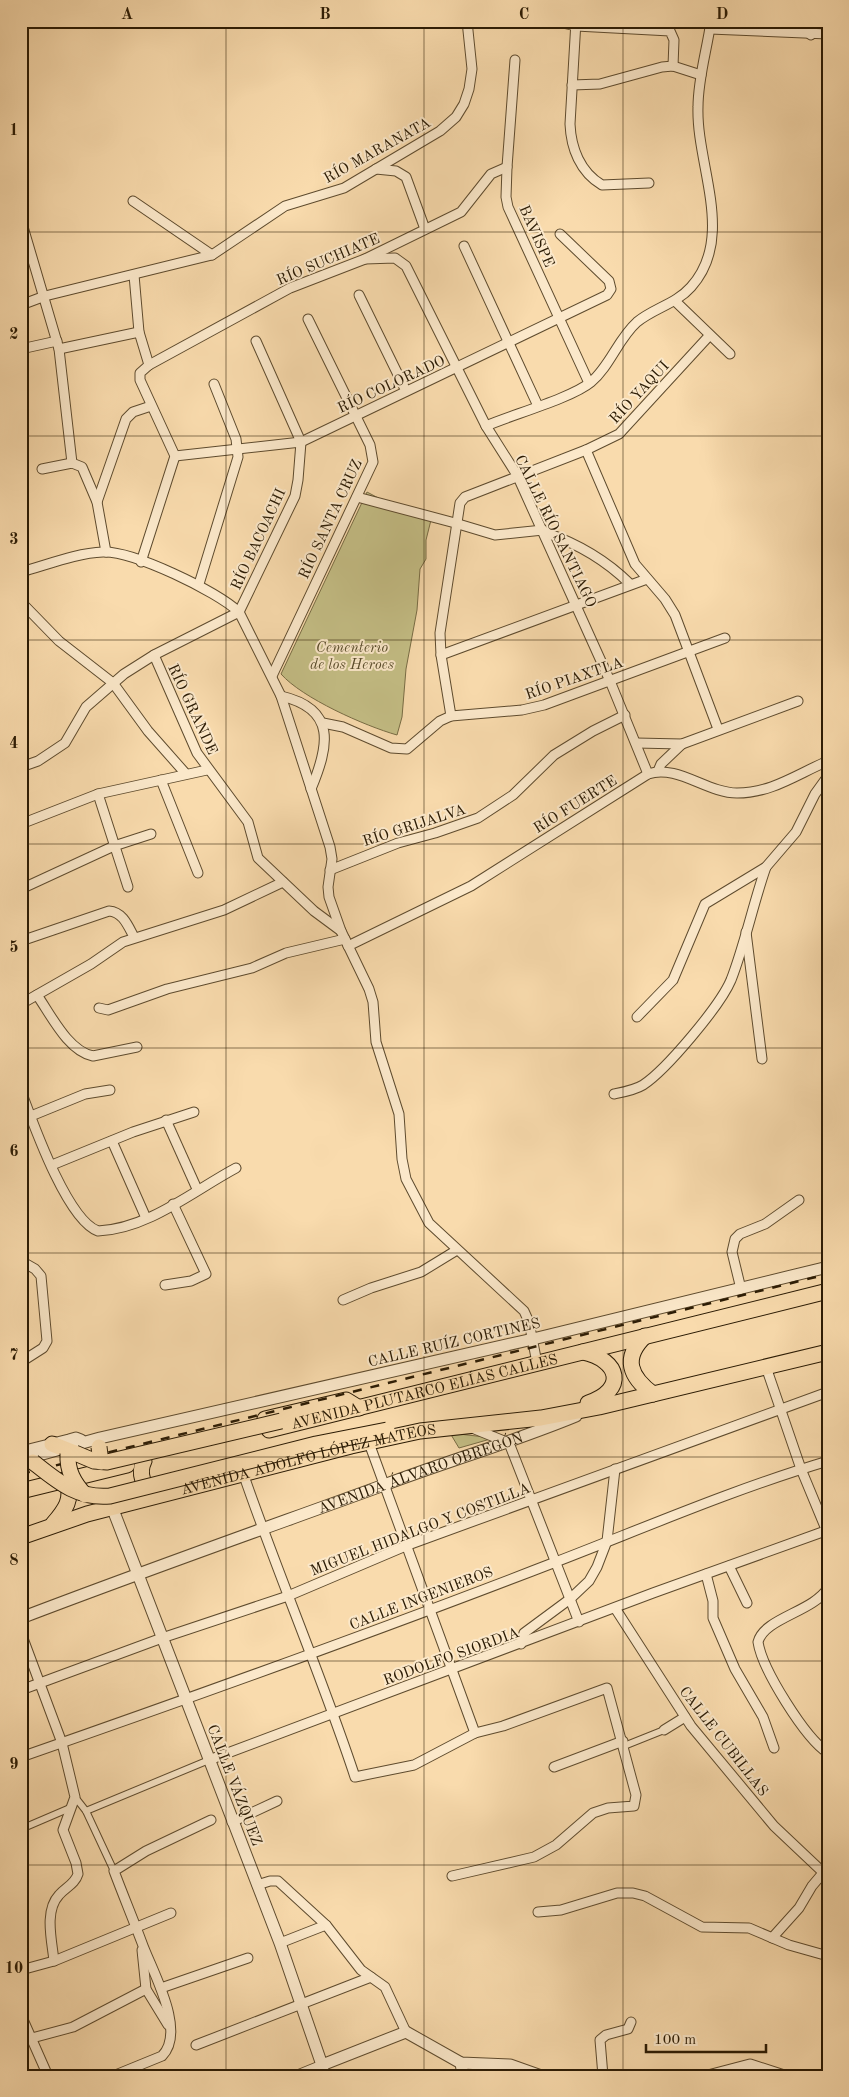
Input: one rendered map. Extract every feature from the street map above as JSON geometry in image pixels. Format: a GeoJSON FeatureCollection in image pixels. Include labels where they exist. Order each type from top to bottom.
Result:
{"type":"FeatureCollection","features":[{"type":"Feature","properties":{"kind":"highway","name":"AVENIDA PLUTARCO ELÍAS CALLES"},"geometry":{"type":"LineString","coordinates":[[21,1492],[66,1479],[86,1450],[144,1461],[828,1291]]}},
{"type":"Feature","properties":{"kind":"highway"},"geometry":{"type":"LineString","coordinates":[[645,1336],[636,1345],[631,1363],[636,1378],[653,1394]]}},
{"type":"Feature","properties":{"kind":"highway"},"geometry":{"type":"LineString","coordinates":[[511,1422],[531,1415],[577,1407],[603,1397],[608,1393],[613,1386],[614,1379],[608,1362],[598,1356],[581,1351]]}},
{"type":"Feature","properties":{"kind":"highway","name":"AVENIDA ÁLVARO OBREGÓN"},"geometry":{"type":"LineString","coordinates":[[599,1407],[828,1352]]}},
{"type":"Feature","properties":{"kind":"highway"},"geometry":{"type":"LineString","coordinates":[[21,1486],[56,1473],[312,1407],[346,1400],[359,1408]]}},
{"type":"Feature","properties":{"kind":"highway","name":"AVENIDA ADOLFO LÓPEZ MATEOS"},"geometry":{"type":"LineString","coordinates":[[21,1537],[53,1524],[156,1495],[420,1431],[511,1422],[599,1407]]}},
{"type":"Feature","properties":{"kind":"highway"},"geometry":{"type":"LineString","coordinates":[[52,1444],[126,1458],[281,1421],[343,1408],[359,1408]]}},
{"type":"Feature","properties":{"kind":"highway"},"geometry":{"type":"LineString","coordinates":[[26,1458],[62,1484],[85,1495],[96,1497],[124,1494],[316,1444],[387,1430],[420,1431]]}},
{"type":"Feature","properties":{"kind":"highway"},"geometry":{"type":"LineString","coordinates":[[85,1495],[74,1482],[69,1468],[86,1450]]}},
{"type":"Feature","properties":{"kind":"highway"},"geometry":{"type":"LineString","coordinates":[[86,1450],[87,1514]]}},
{"type":"Feature","properties":{"kind":"highway"},"geometry":{"type":"LineString","coordinates":[[144,1461],[141,1470],[142,1480],[148,1490],[156,1495]]}},
{"type":"Feature","properties":{"kind":"highway"},"geometry":{"type":"LineString","coordinates":[[53,1524],[68,1503],[70,1496],[66,1479]]}},
{"type":"Feature","properties":{"kind":"street","name":"RÍO MARANATA"},"geometry":{"type":"LineString","coordinates":[[21,305],[45,296],[212,255],[286,206],[332,193],[440,131],[456,117],[464,104],[472,70],[466,21]]}},
{"type":"Feature","properties":{"kind":"street"},"geometry":{"type":"LineString","coordinates":[[554,21],[670,31],[674,40],[673,66]]}},
{"type":"Feature","properties":{"kind":"street"},"geometry":{"type":"LineString","coordinates":[[794,21],[811,35]]}},
{"type":"Feature","properties":{"kind":"street"},"geometry":{"type":"LineString","coordinates":[[576,23],[571,140],[575,153],[591,176],[602,185],[649,183]]}},
{"type":"Feature","properties":{"kind":"street"},"geometry":{"type":"LineString","coordinates":[[486,426],[538,406],[589,383],[637,322],[675,301],[691,287],[700,274],[708,256],[712,235],[712,211],[699,132],[698,107],[701,75],[710,25],[811,35],[828,34]]}},
{"type":"Feature","properties":{"kind":"street","name":"BAVISPE"},"geometry":{"type":"LineString","coordinates":[[515,60],[507,167],[506,197],[508,208],[589,383]]}},
{"type":"Feature","properties":{"kind":"street"},"geometry":{"type":"LineString","coordinates":[[572,85],[600,84],[652,68],[673,66],[701,75]]}},
{"type":"Feature","properties":{"kind":"street","name":"RÍO SUCHIATE"},"geometry":{"type":"LineString","coordinates":[[149,365],[290,288],[365,259],[464,209],[491,174],[507,167]]}},
{"type":"Feature","properties":{"kind":"street"},"geometry":{"type":"LineString","coordinates":[[375,169],[396,172],[406,177],[425,229]]}},
{"type":"Feature","properties":{"kind":"street"},"geometry":{"type":"LineString","coordinates":[[133,201],[212,255]]}},
{"type":"Feature","properties":{"kind":"street"},"geometry":{"type":"LineString","coordinates":[[21,220],[58,345],[72,463]]}},
{"type":"Feature","properties":{"kind":"street","name":"RÍO COLORADO"},"geometry":{"type":"LineString","coordinates":[[175,456],[301,442],[607,294],[611,289],[609,281],[560,234]]}},
{"type":"Feature","properties":{"kind":"street"},"geometry":{"type":"LineString","coordinates":[[464,246],[538,406]]}},
{"type":"Feature","properties":{"kind":"street","name":"CALLE RÍO SANTIAGO"},"geometry":{"type":"LineString","coordinates":[[365,259],[395,258],[406,266],[486,426],[517,476],[610,681],[648,774]]}},
{"type":"Feature","properties":{"kind":"street"},"geometry":{"type":"LineString","coordinates":[[134,275],[139,332],[149,365],[142,370],[139,376],[175,456],[141,562]]}},
{"type":"Feature","properties":{"kind":"street"},"geometry":{"type":"LineString","coordinates":[[358,295],[406,391]]}},
{"type":"Feature","properties":{"kind":"street"},"geometry":{"type":"LineString","coordinates":[[675,301],[709,336],[730,354]]}},
{"type":"Feature","properties":{"kind":"street","name":"RÍO SANTA CRUZ"},"geometry":{"type":"LineString","coordinates":[[272,676],[373,462],[370,446],[356,415],[308,319]]}},
{"type":"Feature","properties":{"kind":"street"},"geometry":{"type":"LineString","coordinates":[[21,349],[139,332]]}},
{"type":"Feature","properties":{"kind":"street","name":"RÍO YAQUI"},"geometry":{"type":"LineString","coordinates":[[451,716],[441,655],[440,633],[460,503],[465,497],[586,450],[619,434],[709,336]]}},
{"type":"Feature","properties":{"kind":"street","name":"RÍO BACOACHI"},"geometry":{"type":"LineString","coordinates":[[21,767],[38,761],[65,743],[86,707],[113,683],[154,655],[239,612],[295,496],[301,442],[256,341]]}},
{"type":"Feature","properties":{"kind":"street"},"geometry":{"type":"LineString","coordinates":[[199,584],[237,465],[238,450],[214,384]]}},
{"type":"Feature","properties":{"kind":"street"},"geometry":{"type":"LineString","coordinates":[[97,502],[126,419],[134,412],[151,406]]}},
{"type":"Feature","properties":{"kind":"street"},"geometry":{"type":"LineString","coordinates":[[586,450],[635,564],[671,606],[718,730]]}},
{"type":"Feature","properties":{"kind":"street"},"geometry":{"type":"LineString","coordinates":[[42,469],[72,463],[82,467],[97,502],[106,552]]}},
{"type":"Feature","properties":{"kind":"street"},"geometry":{"type":"LineString","coordinates":[[357,498],[404,509],[495,535],[543,531],[590,553],[616,570],[630,584]]}},
{"type":"Feature","properties":{"kind":"street"},"geometry":{"type":"LineString","coordinates":[[21,572],[94,553],[106,552],[141,562],[199,584],[229,602],[239,612],[281,696],[330,848],[329,897],[373,1002],[376,1042],[399,1114],[402,1159],[406,1179],[429,1224],[524,1312],[533,1339],[537,1363]]}},
{"type":"Feature","properties":{"kind":"street"},"geometry":{"type":"LineString","coordinates":[[441,655],[647,579]]}},
{"type":"Feature","properties":{"kind":"street"},"geometry":{"type":"LineString","coordinates":[[21,602],[59,641],[113,683],[148,731],[186,774]]}},
{"type":"Feature","properties":{"kind":"street","name":"RÍO PIAXTLA"},"geometry":{"type":"LineString","coordinates":[[323,723],[343,727],[398,750],[413,745],[428,730],[451,716],[522,710],[610,681],[725,638]]}},
{"type":"Feature","properties":{"kind":"street","name":"RÍO GRANDE"},"geometry":{"type":"LineString","coordinates":[[154,655],[189,738],[208,770],[248,822],[258,858],[345,939]]}},
{"type":"Feature","properties":{"kind":"street"},"geometry":{"type":"LineString","coordinates":[[281,696],[308,705],[317,713],[323,723],[323,747],[311,789]]}},
{"type":"Feature","properties":{"kind":"street"},"geometry":{"type":"LineString","coordinates":[[798,701],[682,744],[661,764],[658,771],[673,774],[721,792],[736,793],[762,791],[828,761]]}},
{"type":"Feature","properties":{"kind":"street","name":"RÍO GRIJALVA"},"geometry":{"type":"LineString","coordinates":[[330,870],[398,843],[478,818],[512,795],[554,755],[624,715]]}},
{"type":"Feature","properties":{"kind":"street"},"geometry":{"type":"LineString","coordinates":[[636,743],[682,744]]}},
{"type":"Feature","properties":{"kind":"street"},"geometry":{"type":"LineString","coordinates":[[21,824],[98,794],[208,770]]}},
{"type":"Feature","properties":{"kind":"street","name":"RÍO FUERTE"},"geometry":{"type":"LineString","coordinates":[[99,1008],[108,1010],[167,989],[252,968],[286,953],[345,939],[471,886],[648,774],[658,771]]}},
{"type":"Feature","properties":{"kind":"street"},"geometry":{"type":"LineString","coordinates":[[638,1017],[669,986],[678,973],[705,904],[766,867],[796,832],[815,794],[828,776]]}},
{"type":"Feature","properties":{"kind":"street"},"geometry":{"type":"LineString","coordinates":[[161,780],[198,872]]}},
{"type":"Feature","properties":{"kind":"street"},"geometry":{"type":"LineString","coordinates":[[98,794],[128,887]]}},
{"type":"Feature","properties":{"kind":"street"},"geometry":{"type":"LineString","coordinates":[[21,889],[114,846],[151,834]]}},
{"type":"Feature","properties":{"kind":"street"},"geometry":{"type":"LineString","coordinates":[[614,1094],[630,1090],[649,1080],[709,1015],[730,981],[766,867]]}},
{"type":"Feature","properties":{"kind":"street"},"geometry":{"type":"LineString","coordinates":[[21,1004],[91,964],[117,945],[134,937],[224,910],[283,882]]}},
{"type":"Feature","properties":{"kind":"street"},"geometry":{"type":"LineString","coordinates":[[21,941],[104,912],[116,912],[125,921],[134,937]]}},
{"type":"Feature","properties":{"kind":"street"},"geometry":{"type":"LineString","coordinates":[[746,929],[762,1059]]}},
{"type":"Feature","properties":{"kind":"street"},"geometry":{"type":"LineString","coordinates":[[38,995],[68,1039],[87,1055],[93,1056],[137,1047]]}},
{"type":"Feature","properties":{"kind":"street"},"geometry":{"type":"LineString","coordinates":[[21,1116],[31,1116],[85,1094],[110,1090]]}},
{"type":"Feature","properties":{"kind":"street"},"geometry":{"type":"LineString","coordinates":[[21,1091],[69,1202],[82,1221],[93,1229],[107,1231],[146,1218],[236,1168]]}},
{"type":"Feature","properties":{"kind":"street"},"geometry":{"type":"LineString","coordinates":[[52,1166],[166,1120],[194,1112]]}},
{"type":"Feature","properties":{"kind":"street"},"geometry":{"type":"LineString","coordinates":[[166,1120],[197,1189]]}},
{"type":"Feature","properties":{"kind":"street"},"geometry":{"type":"LineString","coordinates":[[112,1141],[146,1218]]}},
{"type":"Feature","properties":{"kind":"street"},"geometry":{"type":"LineString","coordinates":[[741,1289],[732,1252],[735,1239],[740,1234],[765,1224],[799,1200]]}},
{"type":"Feature","properties":{"kind":"street"},"geometry":{"type":"LineString","coordinates":[[165,1285],[191,1281],[206,1274],[173,1204]]}},
{"type":"Feature","properties":{"kind":"street"},"geometry":{"type":"LineString","coordinates":[[343,1300],[371,1288],[422,1272],[456,1250]]}},
{"type":"Feature","properties":{"kind":"street"},"geometry":{"type":"LineString","coordinates":[[21,1261],[35,1269],[41,1276],[47,1341],[43,1348],[21,1362]]}},
{"type":"Feature","properties":{"kind":"street","name":"CALLE RUÍZ CORTINES"},"geometry":{"type":"LineString","coordinates":[[26,1458],[86,1450],[828,1267]]}},
{"type":"Feature","properties":{"kind":"street"},"geometry":{"type":"LineString","coordinates":[[766,1367],[801,1469],[827,1532]]}},
{"type":"Feature","properties":{"kind":"street","name":"MIGUEL HIDALGO Y COSTILLA"},"geometry":{"type":"LineString","coordinates":[[21,1690],[162,1638],[288,1596],[408,1545],[828,1392]]}},
{"type":"Feature","properties":{"kind":"street","name":"AVENIDA ÁLVARO OBREGÓN"},"geometry":{"type":"LineString","coordinates":[[21,1618],[138,1573],[262,1530],[385,1484],[509,1442],[599,1407]]}},
{"type":"Feature","properties":{"kind":"street"},"geometry":{"type":"LineString","coordinates":[[468,1427],[509,1442],[554,1562],[579,1622]]}},
{"type":"Feature","properties":{"kind":"street"},"geometry":{"type":"LineString","coordinates":[[369,1443],[408,1545],[475,1733]]}},
{"type":"Feature","properties":{"kind":"street"},"geometry":{"type":"LineString","coordinates":[[26,1458],[52,1444]]}},
{"type":"Feature","properties":{"kind":"street","name":"CALLE INGENIEROS"},"geometry":{"type":"LineString","coordinates":[[21,1757],[311,1654],[607,1540],[801,1469],[828,1461]]}},
{"type":"Feature","properties":{"kind":"street"},"geometry":{"type":"LineString","coordinates":[[521,1644],[524,1633],[570,1599],[588,1581],[597,1568],[607,1540],[615,1469]]}},
{"type":"Feature","properties":{"kind":"street"},"geometry":{"type":"LineString","coordinates":[[243,1473],[262,1530],[334,1713],[355,1777],[414,1765],[475,1733],[503,1726],[607,1688],[624,1744],[636,1795],[634,1806],[608,1808],[593,1813],[556,1845],[534,1857],[452,1876]]}},
{"type":"Feature","properties":{"kind":"street","name":"CALLE VÁZQUEZ"},"geometry":{"type":"LineString","coordinates":[[112,1507],[280,1943],[324,2070]]}},
{"type":"Feature","properties":{"kind":"street","name":"RODOLFO SIORDIA"},"geometry":{"type":"LineString","coordinates":[[86,1811],[209,1760],[706,1574],[827,1532]]}},
{"type":"Feature","properties":{"kind":"street"},"geometry":{"type":"LineString","coordinates":[[729,1566],[747,1603]]}},
{"type":"Feature","properties":{"kind":"street"},"geometry":{"type":"LineString","coordinates":[[706,1574],[713,1601],[713,1618],[735,1669],[763,1718],[774,1748]]}},
{"type":"Feature","properties":{"kind":"street"},"geometry":{"type":"LineString","coordinates":[[828,1588],[816,1601],[764,1631],[758,1642],[762,1657],[795,1717],[813,1742],[828,1753]]}},
{"type":"Feature","properties":{"kind":"street","name":"CALLE CUBILLAS"},"geometry":{"type":"LineString","coordinates":[[615,1608],[685,1717],[774,1826],[826,1875]]}},
{"type":"Feature","properties":{"kind":"street"},"geometry":{"type":"LineString","coordinates":[[21,1633],[62,1742],[75,1797],[86,1811],[114,1871],[161,1988],[170,2028],[170,2045],[162,2056],[113,2076]]}},
{"type":"Feature","properties":{"kind":"street"},"geometry":{"type":"LineString","coordinates":[[554,1767],[664,1730],[685,1717]]}},
{"type":"Feature","properties":{"kind":"street"},"geometry":{"type":"LineString","coordinates":[[54,1961],[52,1910],[59,1895],[77,1878],[78,1870],[63,1834],[75,1797]]}},
{"type":"Feature","properties":{"kind":"street"},"geometry":{"type":"LineString","coordinates":[[232,1822],[277,1801]]}},
{"type":"Feature","properties":{"kind":"street"},"geometry":{"type":"LineString","coordinates":[[21,1829],[70,1808]]}},
{"type":"Feature","properties":{"kind":"street"},"geometry":{"type":"LineString","coordinates":[[114,1871],[146,1851],[212,1820]]}},
{"type":"Feature","properties":{"kind":"street"},"geometry":{"type":"LineString","coordinates":[[772,1938],[799,1908],[812,1886],[826,1875]]}},
{"type":"Feature","properties":{"kind":"street"},"geometry":{"type":"LineString","coordinates":[[257,1885],[270,1880],[278,1881],[326,1925],[352,1961],[385,1987],[406,2032],[461,2063],[510,2065],[541,2076]]}},
{"type":"Feature","properties":{"kind":"street"},"geometry":{"type":"LineString","coordinates":[[538,1912],[561,1910],[617,1893],[633,1892],[645,1896],[702,1927],[749,1928],[772,1938],[828,1956]]}},
{"type":"Feature","properties":{"kind":"street"},"geometry":{"type":"LineString","coordinates":[[21,1970],[54,1961],[171,1913]]}},
{"type":"Feature","properties":{"kind":"street"},"geometry":{"type":"LineString","coordinates":[[280,1943],[326,1925]]}},
{"type":"Feature","properties":{"kind":"street"},"geometry":{"type":"LineString","coordinates":[[142,1944],[146,1989],[170,2028]]}},
{"type":"Feature","properties":{"kind":"street"},"geometry":{"type":"LineString","coordinates":[[161,1988],[248,1958]]}},
{"type":"Feature","properties":{"kind":"street"},"geometry":{"type":"LineString","coordinates":[[196,2045],[371,1977]]}},
{"type":"Feature","properties":{"kind":"street"},"geometry":{"type":"LineString","coordinates":[[26,2039],[73,2027],[146,1989]]}},
{"type":"Feature","properties":{"kind":"street"},"geometry":{"type":"LineString","coordinates":[[21,2015],[26,2039],[48,2076]]}},
{"type":"Feature","properties":{"kind":"street"},"geometry":{"type":"LineString","coordinates":[[603,2076],[600,2040],[606,2035],[628,2028],[631,2022]]}},
{"type":"Feature","properties":{"kind":"street"},"geometry":{"type":"LineString","coordinates":[[295,2076],[324,2070],[406,2032]]}},
{"type":"Feature","properties":{"kind":"street"},"geometry":{"type":"LineString","coordinates":[[461,2063],[463,2076]]}},
{"type":"Feature","properties":{"kind":"street"},"geometry":{"type":"LineString","coordinates":[[708,2076],[750,2065],[784,2076]]}},
{"type":"Feature","properties":{"kind":"green space","name":"Cementerio de los Heroes"},"geometry":{"type":"Polygon","coordinates":[[[367,492],[403,511],[431,520],[426,540],[426,559],[420,569],[417,610],[406,669],[402,717],[397,735],[368,725],[335,710],[303,692],[281,674],[367,492]]]}},
{"type":"Feature","properties":{"kind":"green space"},"geometry":{"type":"Polygon","coordinates":[[[450,1433],[494,1438],[459,1448],[450,1433]]]}},
{"type":"Feature","properties":{"kind":"railway"},"geometry":{"type":"LineString","coordinates":[[21,1474],[828,1274]]}}]}
